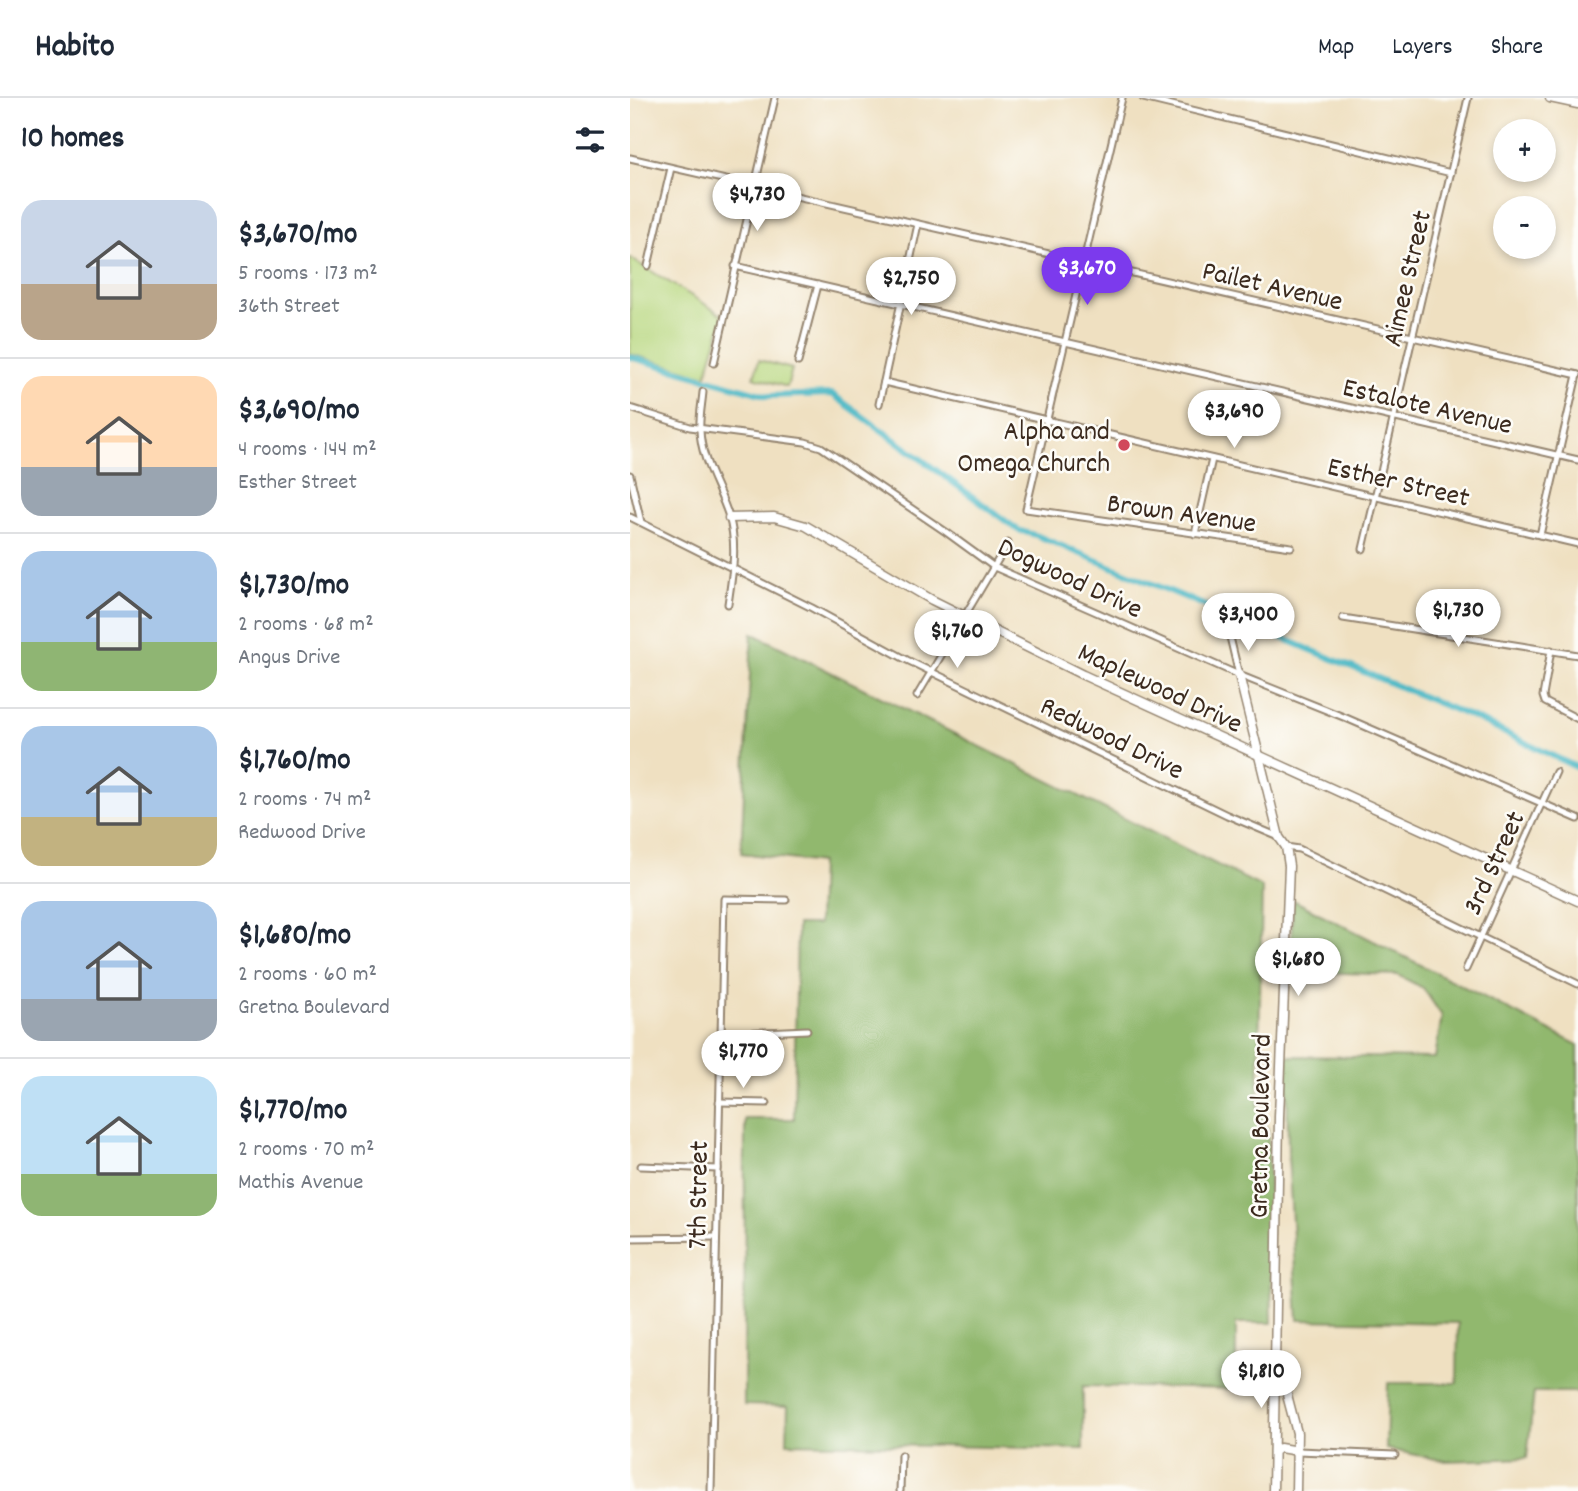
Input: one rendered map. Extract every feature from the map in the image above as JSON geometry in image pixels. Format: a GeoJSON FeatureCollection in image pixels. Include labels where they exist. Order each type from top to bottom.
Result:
{"type":"FeatureCollection","features":[{"type":"Feature","properties":{"kind":"street"},"geometry":{"type":"LineString","coordinates":[[714,362],[775,98]]}},
{"type":"Feature","properties":{"kind":"street"},"geometry":{"type":"LineString","coordinates":[[1046,421],[1122,98]]}},
{"type":"Feature","properties":{"kind":"street"},"geometry":{"type":"LineString","coordinates":[[1143,98],[1451,173]]}},
{"type":"Feature","properties":{"kind":"street","name":"Aimee Street"},"geometry":{"type":"LineString","coordinates":[[1363,549],[1468,98]]}},
{"type":"Feature","properties":{"kind":"street"},"geometry":{"type":"LineString","coordinates":[[1550,98],[1578,104]]}},
{"type":"Feature","properties":{"kind":"street","name":"Pailet Avenue"},"geometry":{"type":"LineString","coordinates":[[630,158],[1578,375]]}},
{"type":"Feature","properties":{"kind":"street"},"geometry":{"type":"LineString","coordinates":[[648,266],[671,168]]}},
{"type":"Feature","properties":{"kind":"street"},"geometry":{"type":"LineString","coordinates":[[879,404],[918,224]]}},
{"type":"Feature","properties":{"kind":"street","name":"Estalote Avenue"},"geometry":{"type":"LineString","coordinates":[[735,266],[1578,460]]}},
{"type":"Feature","properties":{"kind":"street"},"geometry":{"type":"LineString","coordinates":[[798,362],[818,285]]}},
{"type":"Feature","properties":{"kind":"street"},"geometry":{"type":"LineString","coordinates":[[1540,535],[1578,375]]}},
{"type":"Feature","properties":{"kind":"street","name":"Esther Street"},"geometry":{"type":"LineString","coordinates":[[884,382],[1578,544]]}},
{"type":"Feature","properties":{"kind":"street"},"geometry":{"type":"LineString","coordinates":[[703,392],[700,429],[710,473],[729,518],[733,542],[733,569],[728,604]]}},
{"type":"Feature","properties":{"kind":"street","name":"Dogwood Drive"},"geometry":{"type":"LineString","coordinates":[[630,408],[700,429],[805,442],[821,447],[947,532],[995,568],[1578,819]]}},
{"type":"Feature","properties":{"kind":"street","name":"Brown Avenue"},"geometry":{"type":"LineString","coordinates":[[1046,421],[1026,509],[1291,547]]}},
{"type":"Feature","properties":{"kind":"street"},"geometry":{"type":"LineString","coordinates":[[1195,534],[1212,459]]}},
{"type":"Feature","properties":{"kind":"street"},"geometry":{"type":"LineString","coordinates":[[630,475],[641,522]]}},
{"type":"Feature","properties":{"kind":"street","name":"Redwood Drive"},"geometry":{"type":"LineString","coordinates":[[630,517],[932,672],[1227,815],[1279,837]]}},
{"type":"Feature","properties":{"kind":"street","name":"Maplewood Drive"},"geometry":{"type":"LineString","coordinates":[[729,518],[774,517],[806,526],[932,600],[1083,675],[1578,901]]}},
{"type":"Feature","properties":{"kind":"street"},"geometry":{"type":"LineString","coordinates":[[918,696],[1008,543]]}},
{"type":"Feature","properties":{"kind":"street"},"geometry":{"type":"LineString","coordinates":[[1343,618],[1578,655]]}},
{"type":"Feature","properties":{"kind":"street"},"geometry":{"type":"LineString","coordinates":[[1230,637],[1279,837],[1286,847],[1299,849],[1578,985]]}},
{"type":"Feature","properties":{"kind":"street"},"geometry":{"type":"LineString","coordinates":[[1550,650],[1545,702],[1578,719]]}},
{"type":"Feature","properties":{"kind":"street","name":"3rd Street"},"geometry":{"type":"LineString","coordinates":[[1466,969],[1556,772]]}},
{"type":"Feature","properties":{"kind":"street","name":"Gretna Boulevard"},"geometry":{"type":"LineString","coordinates":[[1273,1491],[1279,1116],[1289,866],[1286,847]]}},
{"type":"Feature","properties":{"kind":"street","name":"7th Street"},"geometry":{"type":"LineString","coordinates":[[711,1491],[724,899],[786,900]]}},
{"type":"Feature","properties":{"kind":"street"},"geometry":{"type":"LineString","coordinates":[[721,1034],[807,1030]]}},
{"type":"Feature","properties":{"kind":"street"},"geometry":{"type":"LineString","coordinates":[[719,1102],[767,1104]]}},
{"type":"Feature","properties":{"kind":"street"},"geometry":{"type":"LineString","coordinates":[[640,1167],[718,1169]]}},
{"type":"Feature","properties":{"kind":"street"},"geometry":{"type":"LineString","coordinates":[[630,1238],[716,1237]]}},
{"type":"Feature","properties":{"kind":"street","name":"Gretna Boulevard"},"geometry":{"type":"LineString","coordinates":[[1277,1331],[1282,1378],[1294,1417],[1298,1451],[1296,1491]]}},
{"type":"Feature","properties":{"kind":"street"},"geometry":{"type":"LineString","coordinates":[[1274,1451],[1280,1448],[1395,1455]]}},
{"type":"Feature","properties":{"kind":"street"},"geometry":{"type":"LineString","coordinates":[[900,1491],[901,1455]]}},
{"type":"Feature","properties":{"kind":"green space"},"geometry":{"type":"Polygon","coordinates":[[[630,258],[724,316],[706,376],[630,354],[630,258]]]}},
{"type":"Feature","properties":{"kind":"green space"},"geometry":{"type":"Polygon","coordinates":[[[759,360],[792,369],[787,387],[754,377],[759,360]]]}},
{"type":"Feature","properties":{"kind":"green space"},"geometry":{"type":"Polygon","coordinates":[[[752,633],[1262,887],[1258,1110],[1268,1129],[1272,1323],[1236,1323],[1236,1389],[1083,1386],[1083,1449],[787,1443],[788,1406],[744,1405],[745,1119],[794,1119],[797,925],[818,925],[820,863],[741,853],[752,633]]]}},
{"type":"Feature","properties":{"kind":"green space"},"geometry":{"type":"Polygon","coordinates":[[[1293,900],[1578,1045],[1578,1392],[1534,1392],[1527,1458],[1446,1461],[1386,1449],[1388,1383],[1457,1383],[1458,1323],[1298,1320],[1288,1155],[1287,1056],[1435,1058],[1442,1016],[1423,988],[1398,975],[1290,971],[1293,900]]]}},
{"type":"Feature","properties":{"kind":"waterway"},"geometry":{"type":"LineString","coordinates":[[630,357],[768,396],[832,394],[1018,530],[1474,718],[1578,768]]}},
{"type":"Feature","properties":{"kind":"place","name":"Alpha and Omega Church"},"geometry":{"type":"Point","coordinates":[1124,445]}}]}
